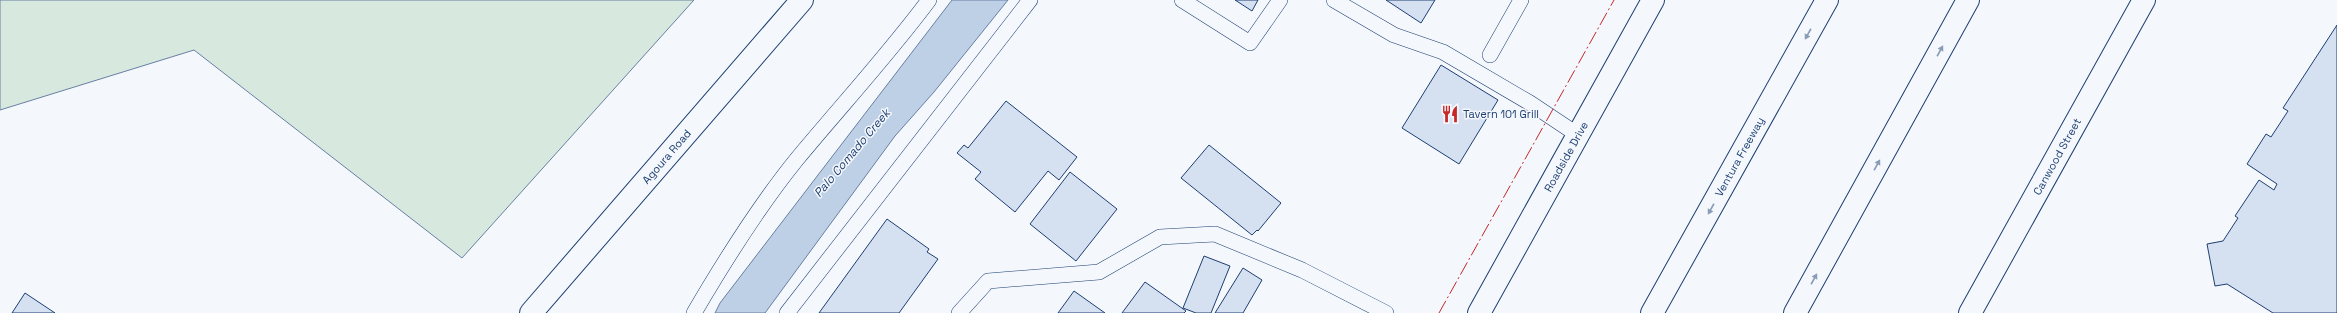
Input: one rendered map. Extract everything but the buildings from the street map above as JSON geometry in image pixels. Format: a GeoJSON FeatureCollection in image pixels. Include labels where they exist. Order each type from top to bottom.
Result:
{"type":"FeatureCollection","features":[{"type":"Feature","properties":{"kind":"main road","name":"Agoura Road"},"geometry":{"type":"LineString","coordinates":[[531,313],[802,0]]}},
{"type":"Feature","properties":{"kind":"main road","name":"Roadside Drive"},"geometry":{"type":"LineString","coordinates":[[1479,313],[1653,0]]}},
{"type":"Feature","properties":{"kind":"main road","name":"Ventura Freeway"},"geometry":{"type":"LineString","coordinates":[[1652,313],[1827,0]]}},
{"type":"Feature","properties":{"kind":"main road"},"geometry":{"type":"LineString","coordinates":[[1795,313],[1968,0]]}},
{"type":"Feature","properties":{"kind":"main road","name":"Canwood Street"},"geometry":{"type":"LineString","coordinates":[[1970,313],[2144,0]]}},
{"type":"Feature","properties":{"kind":"lane"},"geometry":{"type":"LineString","coordinates":[[694,313],[735,244],[796,160],[907,30],[929,0]]}},
{"type":"Feature","properties":{"kind":"lane"},"geometry":{"type":"LineString","coordinates":[[788,313],[1030,0]]}},
{"type":"Feature","properties":{"kind":"lane"},"geometry":{"type":"LineString","coordinates":[[1182,0],[1250,43],[1280,0]]}},
{"type":"Feature","properties":{"kind":"lane"},"geometry":{"type":"LineString","coordinates":[[1334,0],[1394,35],[1443,52],[1530,103],[1578,135]]}},
{"type":"Feature","properties":{"kind":"lane"},"geometry":{"type":"LineString","coordinates":[[1490,56],[1521,0]]}},
{"type":"Feature","properties":{"kind":"lane"},"geometry":{"type":"LineString","coordinates":[[959,313],[988,281],[1098,272],[1160,237],[1216,234],[1302,270],[1386,313]]}},
{"type":"Feature","properties":{"kind":"shaded area"},"geometry":{"type":"Polygon","coordinates":[[[0,0],[694,0],[462,258],[194,50],[0,110],[0,0]]]}},
{"type":"Feature","properties":{"kind":"water","name":"Palo Comado Creek"},"geometry":{"type":"Polygon","coordinates":[[[952,0],[1008,0],[934,92],[895,136],[765,313],[715,313],[720,303],[952,0]]]}},
{"type":"Feature","properties":{"kind":"power"},"geometry":{"type":"LineString","coordinates":[[1439,313],[1614,0]]}},
{"type":"Feature","properties":{"kind":"place","name":"Tavern 101 Grill"},"geometry":{"type":"Point","coordinates":[1450,114]}}]}
